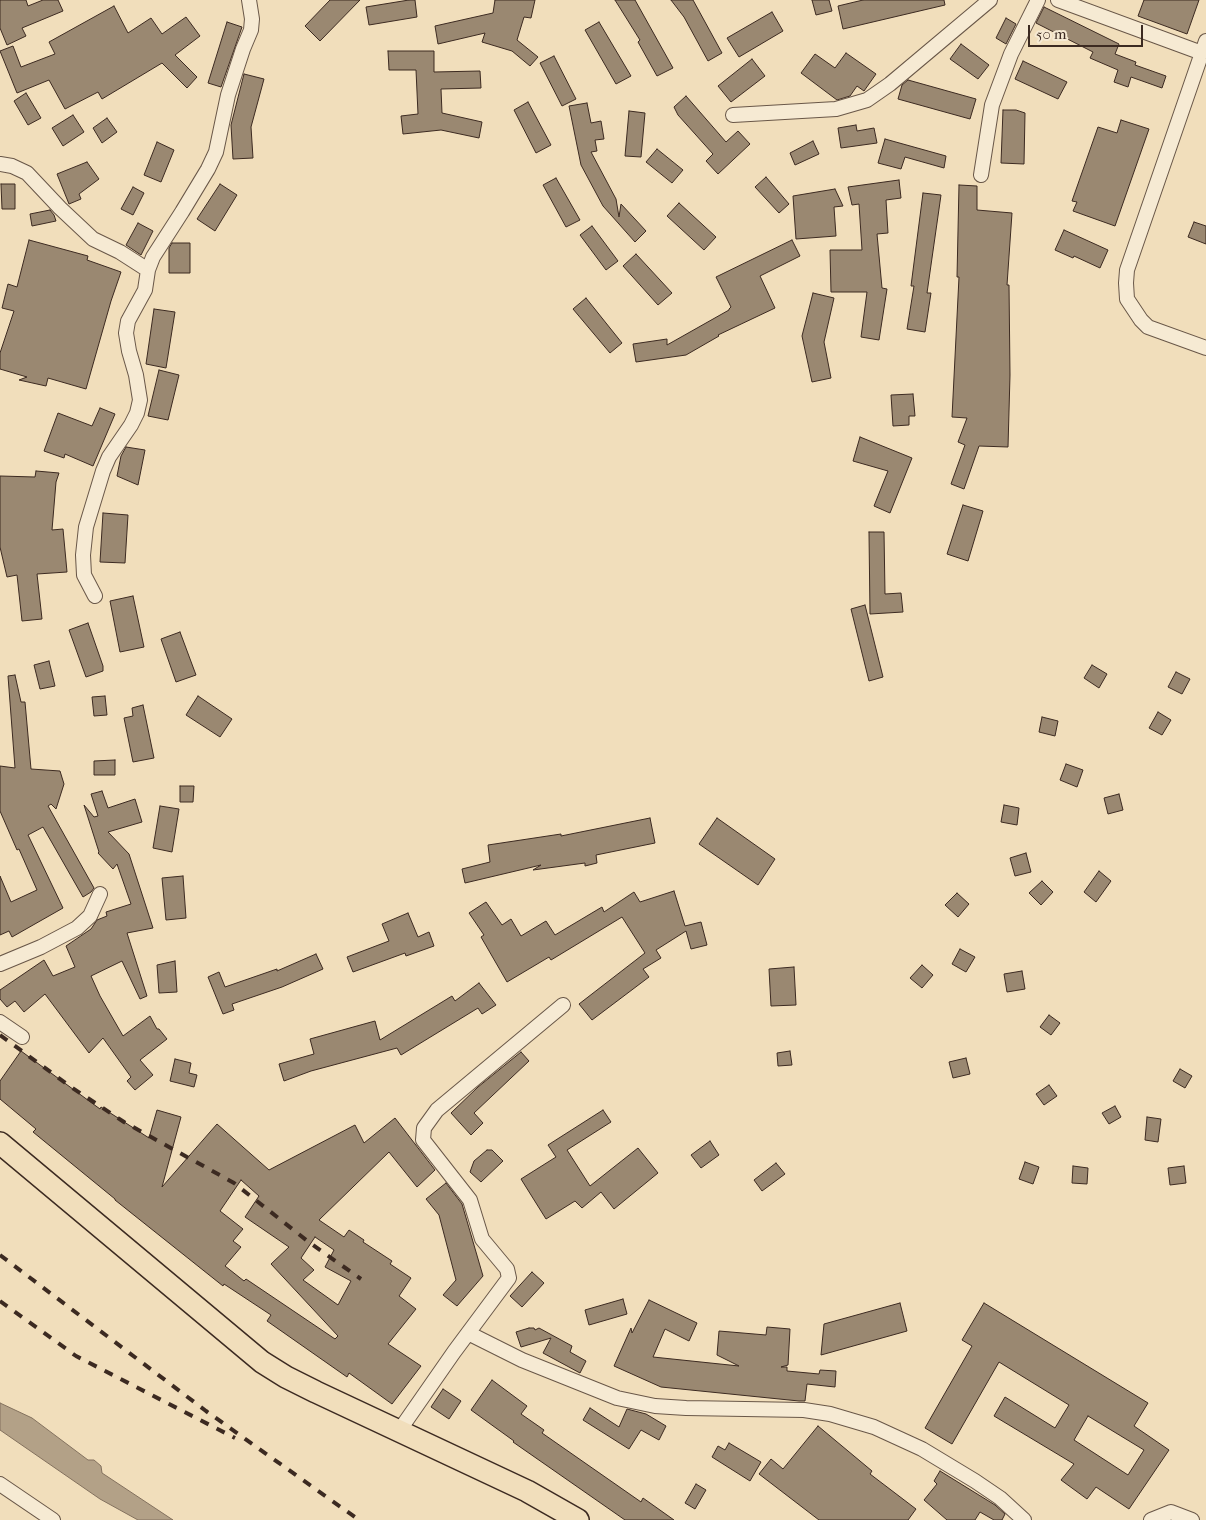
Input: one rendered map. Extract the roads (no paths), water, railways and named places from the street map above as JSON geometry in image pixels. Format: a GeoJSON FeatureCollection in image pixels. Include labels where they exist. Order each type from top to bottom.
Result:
{"type":"FeatureCollection","features":[{"type":"Feature","properties":{"kind":"main road"},"geometry":{"type":"LineString","coordinates":[[0,1144],[262,1362],[286,1377],[519,1487],[578,1520]]}},
{"type":"Feature","properties":{"kind":"street"},"geometry":{"type":"LineString","coordinates":[[95,596],[84,575],[83,555],[86,527],[108,457],[131,424],[140,400],[128,351],[126,333],[128,321],[145,290],[148,270],[153,257],[198,186],[216,152],[228,95],[242,49],[251,30],[252,19],[249,0]]}},
{"type":"Feature","properties":{"kind":"street"},"geometry":{"type":"LineString","coordinates":[[733,115],[836,109],[867,100],[890,84],[990,0]]}},
{"type":"Feature","properties":{"kind":"street"},"geometry":{"type":"LineString","coordinates":[[981,175],[992,105],[1011,54],[1038,0]]}},
{"type":"Feature","properties":{"kind":"street"},"geometry":{"type":"LineString","coordinates":[[1058,0],[1204,47],[1127,270],[1126,283],[1127,299],[1140,320],[1148,327],[1206,348]]}},
{"type":"Feature","properties":{"kind":"street"},"geometry":{"type":"LineString","coordinates":[[0,164],[12,166],[27,173],[60,208],[93,238],[148,270]]}},
{"type":"Feature","properties":{"kind":"street"},"geometry":{"type":"LineString","coordinates":[[0,964],[41,947],[77,928],[90,916],[100,894]]}},
{"type":"Feature","properties":{"kind":"street"},"geometry":{"type":"LineString","coordinates":[[399,1431],[509,1278],[507,1269],[482,1239],[470,1200],[423,1140],[424,1128],[437,1110],[563,1005]]}},
{"type":"Feature","properties":{"kind":"street"},"geometry":{"type":"LineString","coordinates":[[0,1022],[22,1037]]}},
{"type":"Feature","properties":{"kind":"street"},"geometry":{"type":"LineString","coordinates":[[468,1333],[522,1360],[617,1398],[655,1406],[686,1408],[804,1410],[830,1414],[874,1427],[922,1449],[975,1481],[1000,1498],[1024,1520]]}},
{"type":"Feature","properties":{"kind":"street"},"geometry":{"type":"LineString","coordinates":[[0,1484],[53,1520]]}},
{"type":"Feature","properties":{"kind":"street"},"geometry":{"type":"LineString","coordinates":[[1151,1520],[1171,1512],[1192,1520]]}},
{"type":"Feature","properties":{"kind":"railway"},"geometry":{"type":"LineString","coordinates":[[0,1035],[71,1087],[124,1122],[234,1183],[310,1243],[361,1279]]}},
{"type":"Feature","properties":{"kind":"railway"},"geometry":{"type":"LineString","coordinates":[[0,1255],[206,1411],[359,1520]]}},
{"type":"Feature","properties":{"kind":"railway"},"geometry":{"type":"LineString","coordinates":[[0,1301],[76,1356],[235,1438]]}}]}
